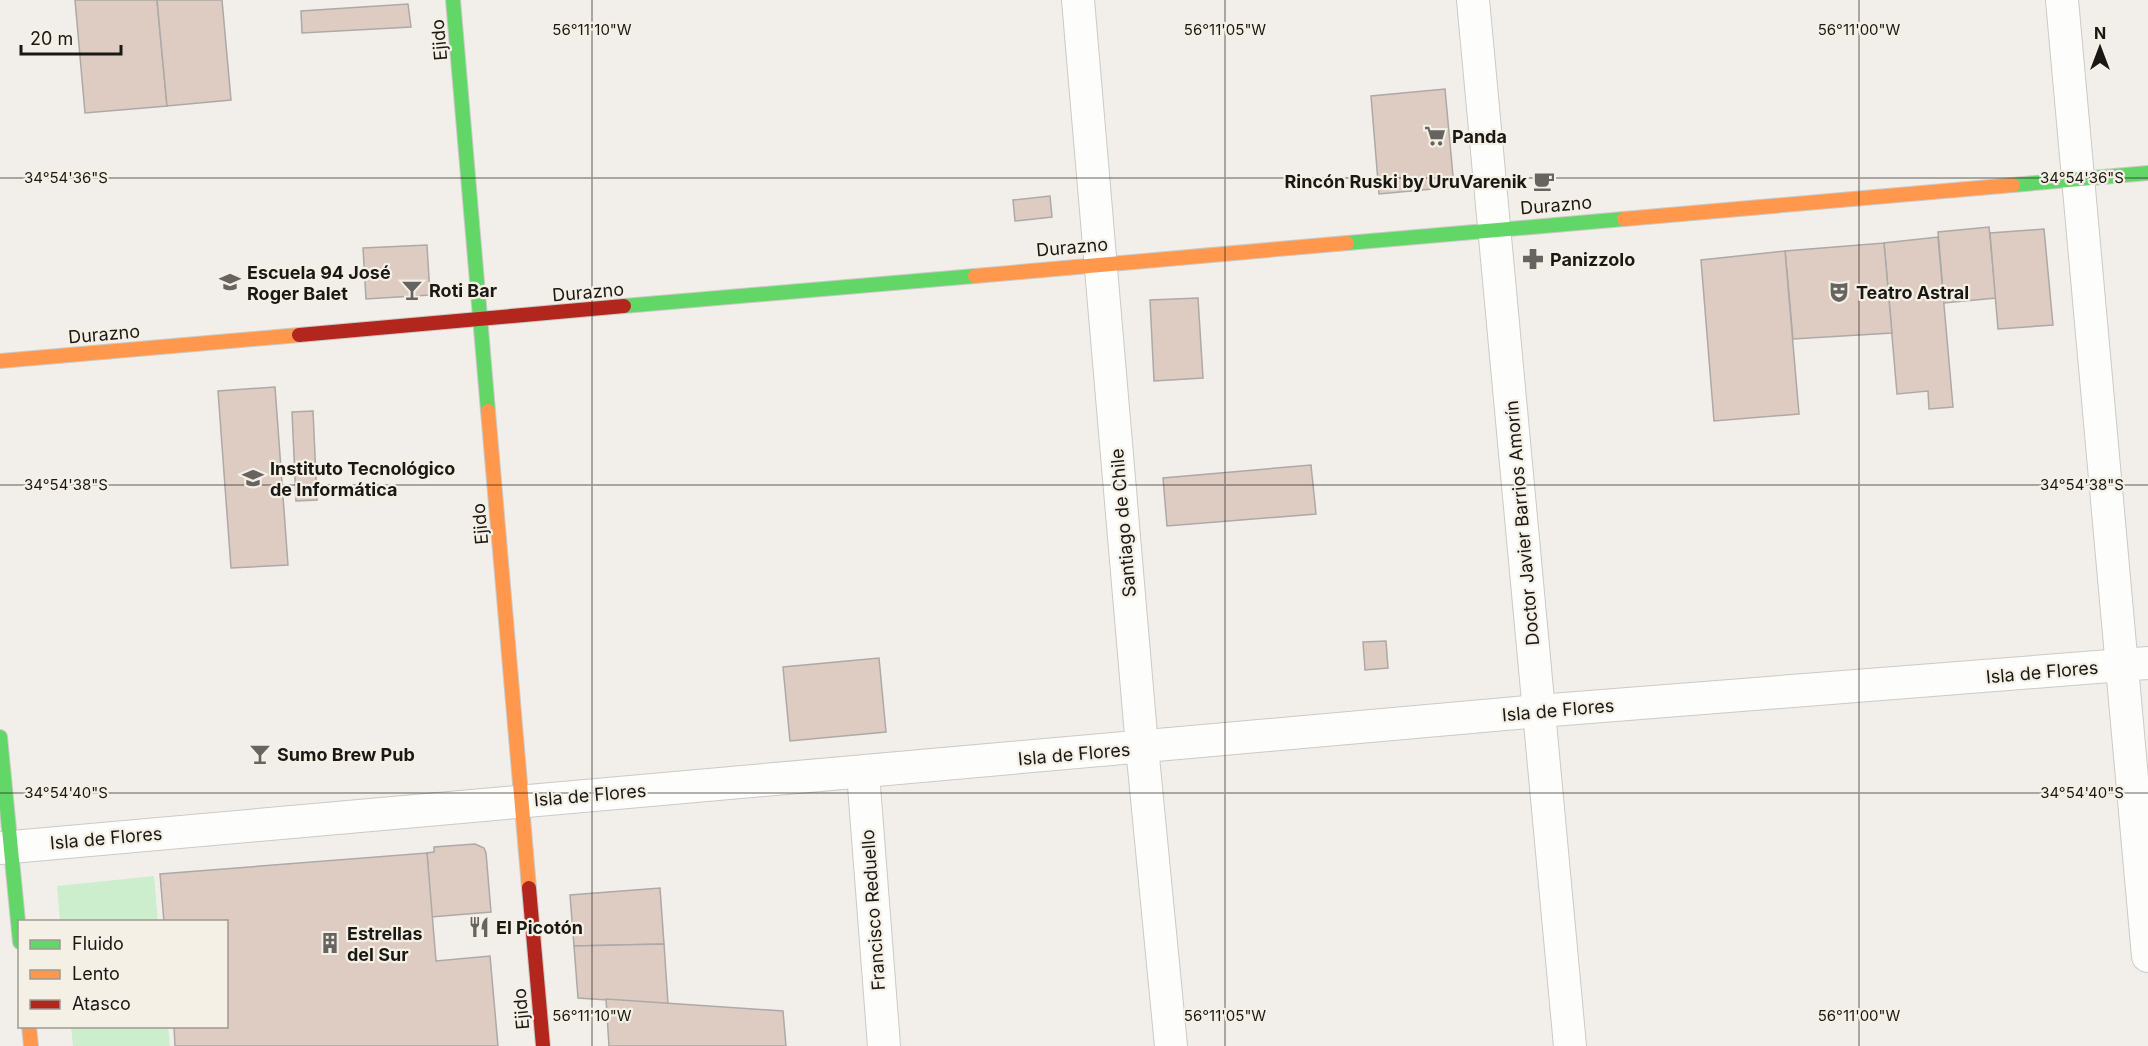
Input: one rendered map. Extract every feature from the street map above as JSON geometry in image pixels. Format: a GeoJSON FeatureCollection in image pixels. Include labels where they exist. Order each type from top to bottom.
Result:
{"type":"FeatureCollection","features":[{"type":"Feature","properties":{"kind":"street","name":"Ejido"},"geometry":{"type":"LineString","coordinates":[[453,0],[482,320],[520,801],[543,1046]]}},
{"type":"Feature","properties":{"kind":"street","name":"Santiago de Chile"},"geometry":{"type":"LineString","coordinates":[[1078,0],[1142,747],[1171,1046]]}},
{"type":"Feature","properties":{"kind":"street","name":"Doctor Javier Barrios Amorín"},"geometry":{"type":"LineString","coordinates":[[1473,0],[1570,1046]]}},
{"type":"Feature","properties":{"kind":"street"},"geometry":{"type":"LineString","coordinates":[[2062,0],[2078,177],[2135,664],[2148,956]]}},
{"type":"Feature","properties":{"kind":"street","name":"Durazno"},"geometry":{"type":"LineString","coordinates":[[0,361],[2078,177],[2148,173]]}},
{"type":"Feature","properties":{"kind":"street","name":"Isla de Flores"},"geometry":{"type":"LineString","coordinates":[[4,848],[1539,711],[2135,664]]}},
{"type":"Feature","properties":{"kind":"street"},"geometry":{"type":"LineString","coordinates":[[0,737],[4,848],[18,930]]}},
{"type":"Feature","properties":{"kind":"street","name":"Francisco Reduello"},"geometry":{"type":"LineString","coordinates":[[863,773],[884,1046]]}},
{"type":"Feature","properties":{"kind":"street"},"geometry":{"type":"LineString","coordinates":[[29,1028],[31,1046]]}},
{"type":"Feature","properties":{"kind":"green space"},"geometry":{"type":"Polygon","coordinates":[[[154,876],[158,920],[60,920],[57,886],[154,876]]]}},
{"type":"Feature","properties":{"kind":"green space"},"geometry":{"type":"Polygon","coordinates":[[[71,1028],[168,1028],[170,1046],[73,1046],[71,1028]]]}},
{"type":"Feature","properties":{"kind":"building"},"geometry":{"type":"Polygon","coordinates":[[[75,0],[157,0],[167,106],[85,113],[75,0]]]}},
{"type":"Feature","properties":{"kind":"building"},"geometry":{"type":"Polygon","coordinates":[[[157,0],[222,0],[231,100],[167,106],[157,0]]]}},
{"type":"Feature","properties":{"kind":"building"},"geometry":{"type":"Polygon","coordinates":[[[408,4],[411,27],[302,33],[301,11],[408,4]]]}},
{"type":"Feature","properties":{"kind":"building"},"geometry":{"type":"Polygon","coordinates":[[[1445,89],[1454,187],[1379,194],[1371,96],[1445,89]]]}},
{"type":"Feature","properties":{"kind":"building"},"geometry":{"type":"Polygon","coordinates":[[[1050,196],[1052,217],[1015,221],[1013,200],[1050,196]]]}},
{"type":"Feature","properties":{"kind":"building"},"geometry":{"type":"Polygon","coordinates":[[[1989,227],[1996,298],[1944,303],[1938,232],[1989,227]]]}},
{"type":"Feature","properties":{"kind":"building"},"geometry":{"type":"Polygon","coordinates":[[[2044,229],[2053,325],[1998,329],[1990,233],[2044,229]]]}},
{"type":"Feature","properties":{"kind":"building"},"geometry":{"type":"Polygon","coordinates":[[[1938,237],[1953,407],[1929,409],[1928,391],[1897,394],[1884,243],[1938,237]]]}},
{"type":"Feature","properties":{"kind":"building","name":"Teatro Astral"},"geometry":{"type":"Polygon","coordinates":[[[1884,243],[1892,333],[1793,339],[1785,251],[1884,243]]]}},
{"type":"Feature","properties":{"kind":"building"},"geometry":{"type":"Polygon","coordinates":[[[427,245],[430,295],[366,299],[363,248],[427,245]]]}},
{"type":"Feature","properties":{"kind":"building"},"geometry":{"type":"Polygon","coordinates":[[[1785,251],[1799,414],[1714,421],[1701,260],[1785,251]]]}},
{"type":"Feature","properties":{"kind":"building"},"geometry":{"type":"Polygon","coordinates":[[[1198,298],[1203,378],[1154,381],[1150,300],[1198,298]]]}},
{"type":"Feature","properties":{"kind":"building","name":"Instituto Tecnológico de Informática"},"geometry":{"type":"Polygon","coordinates":[[[275,387],[288,565],[231,568],[218,391],[275,387]]]}},
{"type":"Feature","properties":{"kind":"building"},"geometry":{"type":"Polygon","coordinates":[[[313,411],[317,500],[296,501],[292,412],[313,411]]]}},
{"type":"Feature","properties":{"kind":"building"},"geometry":{"type":"Polygon","coordinates":[[[1311,465],[1316,514],[1167,526],[1163,478],[1311,465]]]}},
{"type":"Feature","properties":{"kind":"building"},"geometry":{"type":"Polygon","coordinates":[[[1386,641],[1388,668],[1365,670],[1363,642],[1386,641]]]}},
{"type":"Feature","properties":{"kind":"building"},"geometry":{"type":"Polygon","coordinates":[[[879,658],[886,732],[790,741],[783,667],[879,658]]]}},
{"type":"Feature","properties":{"kind":"building"},"geometry":{"type":"Polygon","coordinates":[[[475,844],[484,848],[486,853],[491,912],[431,917],[427,853],[434,852],[434,847],[475,844]]]}},
{"type":"Feature","properties":{"kind":"building","name":"Estrellas del Sur"},"geometry":{"type":"Polygon","coordinates":[[[427,853],[436,961],[490,956],[498,1046],[175,1046],[174,1028],[228,1028],[228,920],[164,920],[160,874],[427,853]]]}},
{"type":"Feature","properties":{"kind":"building"},"geometry":{"type":"Polygon","coordinates":[[[660,888],[664,944],[574,946],[570,895],[660,888]]]}},
{"type":"Feature","properties":{"kind":"building"},"geometry":{"type":"Polygon","coordinates":[[[664,944],[668,1004],[578,998],[574,946],[664,944]]]}},
{"type":"Feature","properties":{"kind":"building"},"geometry":{"type":"Polygon","coordinates":[[[606,999],[783,1011],[786,1046],[609,1046],[606,999]]]}},
{"type":"Feature","properties":{"kind":"traffic: fast"},"geometry":{"type":"LineString","coordinates":[[453,0],[488,411]]}},
{"type":"Feature","properties":{"kind":"traffic: fast"},"geometry":{"type":"LineString","coordinates":[[2013,185],[2148,173]]}},
{"type":"Feature","properties":{"kind":"traffic: fast"},"geometry":{"type":"LineString","coordinates":[[1347,243],[1624,219]]}},
{"type":"Feature","properties":{"kind":"traffic: fast"},"geometry":{"type":"LineString","coordinates":[[624,306],[975,276]]}},
{"type":"Feature","properties":{"kind":"traffic: fast"},"geometry":{"type":"LineString","coordinates":[[0,737],[18,922]]}},
{"type":"Feature","properties":{"kind":"traffic: slow"},"geometry":{"type":"LineString","coordinates":[[1624,219],[2013,185]]}},
{"type":"Feature","properties":{"kind":"traffic: slow"},"geometry":{"type":"LineString","coordinates":[[975,276],[1347,243]]}},
{"type":"Feature","properties":{"kind":"traffic: slow"},"geometry":{"type":"LineString","coordinates":[[0,361],[299,335]]}},
{"type":"Feature","properties":{"kind":"traffic: slow"},"geometry":{"type":"LineString","coordinates":[[488,411],[529,888]]}},
{"type":"Feature","properties":{"kind":"traffic: slow"},"geometry":{"type":"LineString","coordinates":[[29,1028],[31,1046]]}},
{"type":"Feature","properties":{"kind":"traffic: jam"},"geometry":{"type":"LineString","coordinates":[[299,335],[624,306]]}},
{"type":"Feature","properties":{"kind":"traffic: jam"},"geometry":{"type":"LineString","coordinates":[[529,888],[543,1046]]}},
{"type":"Feature","properties":{"kind":"place","name":"Panda"},"geometry":{"type":"Point","coordinates":[1435,136]}},
{"type":"Feature","properties":{"kind":"place","name":"Rincón Ruski by UruVarenik"},"geometry":{"type":"Point","coordinates":[1544,181]}},
{"type":"Feature","properties":{"kind":"place","name":"Panizzolo"},"geometry":{"type":"Point","coordinates":[1533,259]}},
{"type":"Feature","properties":{"kind":"place","name":"Escuela 94 José Roger Balet"},"geometry":{"type":"Point","coordinates":[230,282]}},
{"type":"Feature","properties":{"kind":"place","name":"Roti Bar"},"geometry":{"type":"Point","coordinates":[412,290]}},
{"type":"Feature","properties":{"kind":"place","name":"Teatro Astral"},"geometry":{"type":"Point","coordinates":[1839,292]}},
{"type":"Feature","properties":{"kind":"place","name":"Instituto Tecnológico de Informática"},"geometry":{"type":"Point","coordinates":[253,478]}},
{"type":"Feature","properties":{"kind":"place","name":"Sumo Brew Pub"},"geometry":{"type":"Point","coordinates":[260,754]}},
{"type":"Feature","properties":{"kind":"place","name":"El Picotón"},"geometry":{"type":"Point","coordinates":[479,927]}},
{"type":"Feature","properties":{"kind":"place","name":"Estrellas del Sur"},"geometry":{"type":"Point","coordinates":[330,943]}}]}
